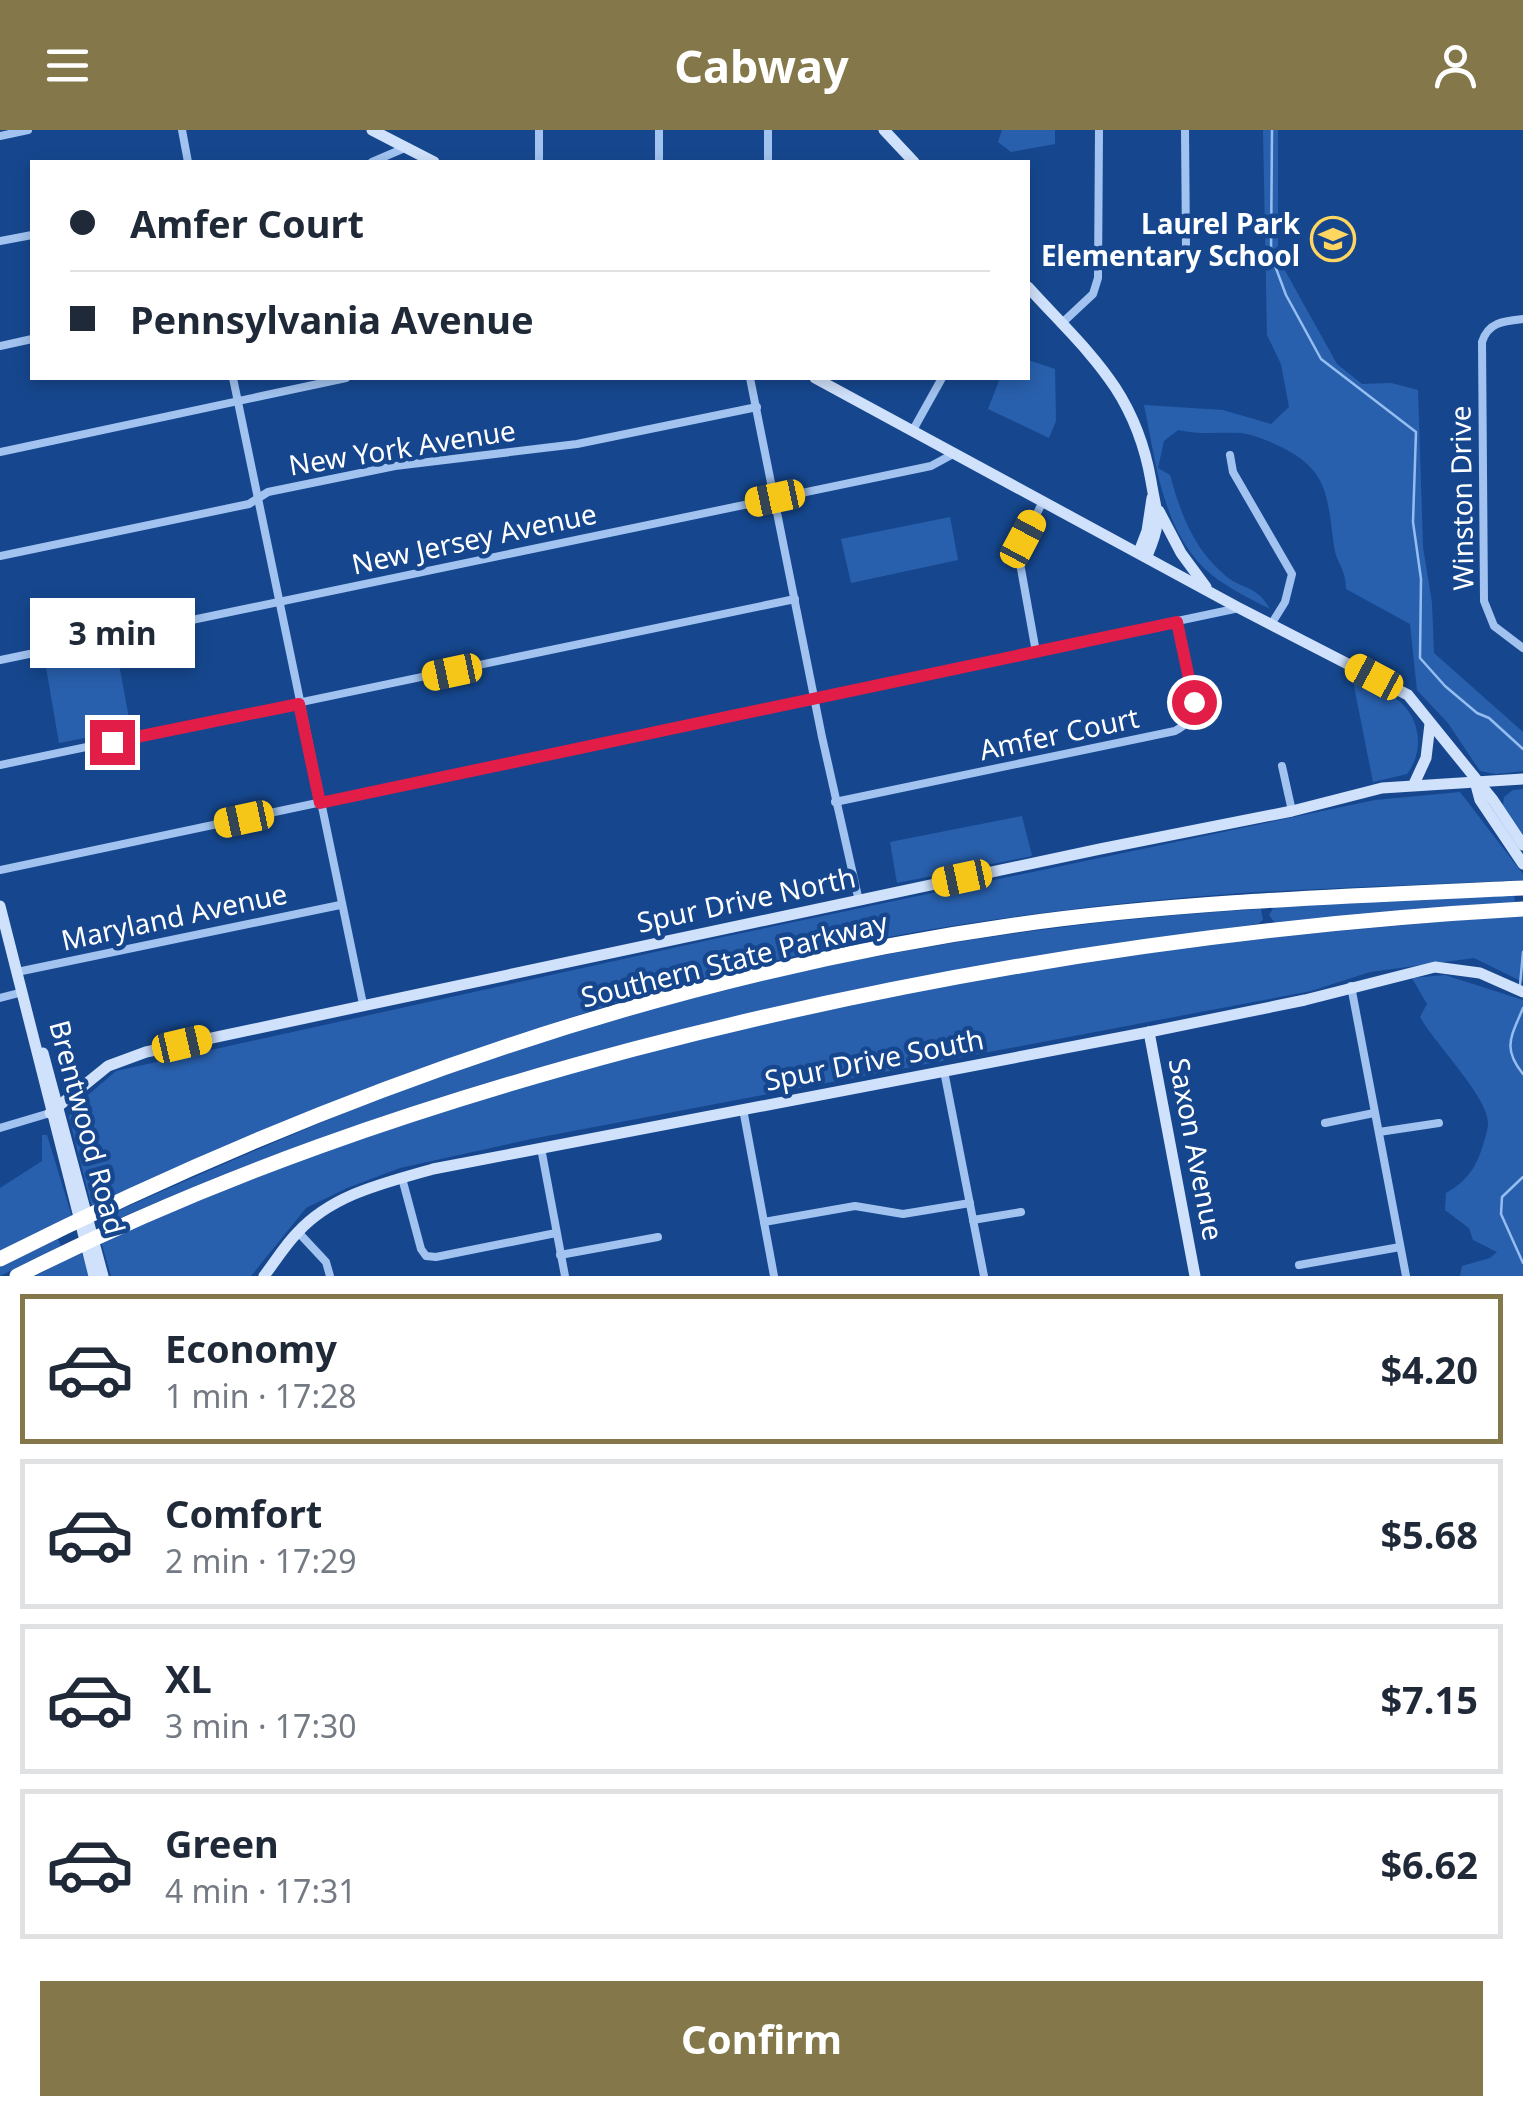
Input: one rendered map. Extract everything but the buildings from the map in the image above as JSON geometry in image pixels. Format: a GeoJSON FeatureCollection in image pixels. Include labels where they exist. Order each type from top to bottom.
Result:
{"type":"FeatureCollection","features":[{"type":"Feature","properties":{"kind":"highway","name":"Southern State Parkway"},"geometry":{"type":"LineString","coordinates":[[0,1259],[185,1173],[424,1076],[566,1027],[709,985],[866,950],[1018,924],[1204,905],[1523,888]]}},
{"type":"Feature","properties":{"kind":"highway"},"geometry":{"type":"LineString","coordinates":[[17,1276],[153,1210],[344,1136],[516,1082],[746,1021],[907,986],[1149,946],[1344,922],[1523,909]]}},
{"type":"Feature","properties":{"kind":"street"},"geometry":{"type":"LineString","coordinates":[[0,136],[28,130]]}},
{"type":"Feature","properties":{"kind":"street"},"geometry":{"type":"LineString","coordinates":[[182,130],[188,160]]}},
{"type":"Feature","properties":{"kind":"street"},"geometry":{"type":"LineString","coordinates":[[372,130],[430,160]]}},
{"type":"Feature","properties":{"kind":"street"},"geometry":{"type":"LineString","coordinates":[[539,130],[539,160]]}},
{"type":"Feature","properties":{"kind":"street"},"geometry":{"type":"LineString","coordinates":[[659,160],[660,130]]}},
{"type":"Feature","properties":{"kind":"street"},"geometry":{"type":"LineString","coordinates":[[768,130],[768,160]]}},
{"type":"Feature","properties":{"kind":"street"},"geometry":{"type":"LineString","coordinates":[[884,130],[912,160]]}},
{"type":"Feature","properties":{"kind":"street"},"geometry":{"type":"LineString","coordinates":[[1061,324],[1084,305],[1098,278],[1099,130]]}},
{"type":"Feature","properties":{"kind":"street"},"geometry":{"type":"LineString","coordinates":[[1185,130],[1186,247]]}},
{"type":"Feature","properties":{"kind":"street"},"geometry":{"type":"LineString","coordinates":[[377,160],[407,148]]}},
{"type":"Feature","properties":{"kind":"street"},"geometry":{"type":"LineString","coordinates":[[0,241],[30,235]]}},
{"type":"Feature","properties":{"kind":"street"},"geometry":{"type":"LineString","coordinates":[[1030,289],[1114,382],[1140,433],[1159,511],[1208,590]]}},
{"type":"Feature","properties":{"kind":"street","name":"Winston Drive"},"geometry":{"type":"LineString","coordinates":[[1523,319],[1496,324],[1486,331],[1482,342],[1484,601],[1494,626],[1523,648]]}},
{"type":"Feature","properties":{"kind":"street"},"geometry":{"type":"LineString","coordinates":[[0,346],[30,339]]}},
{"type":"Feature","properties":{"kind":"street"},"geometry":{"type":"LineString","coordinates":[[232,380],[363,1004]]}},
{"type":"Feature","properties":{"kind":"street"},"geometry":{"type":"LineString","coordinates":[[0,452],[336,380]]}},
{"type":"Feature","properties":{"kind":"street"},"geometry":{"type":"LineString","coordinates":[[750,380],[859,901]]}},
{"type":"Feature","properties":{"kind":"street"},"geometry":{"type":"LineString","coordinates":[[819,380],[1408,695],[1493,800],[1523,846]]}},
{"type":"Feature","properties":{"kind":"street"},"geometry":{"type":"LineString","coordinates":[[913,430],[941,380]]}},
{"type":"Feature","properties":{"kind":"street","name":"New York Avenue"},"geometry":{"type":"LineString","coordinates":[[0,556],[249,504],[268,492],[395,466],[578,444],[756,407]]}},
{"type":"Feature","properties":{"kind":"street","name":"New Jersey Avenue"},"geometry":{"type":"LineString","coordinates":[[0,660],[931,466],[955,454]]}},
{"type":"Feature","properties":{"kind":"street"},"geometry":{"type":"LineString","coordinates":[[1230,455],[1232,472],[1292,574],[1285,602],[1272,623]]}},
{"type":"Feature","properties":{"kind":"street"},"geometry":{"type":"LineString","coordinates":[[1143,554],[1152,488]]}},
{"type":"Feature","properties":{"kind":"street"},"geometry":{"type":"LineString","coordinates":[[1036,652],[1018,552],[1043,501]]}},
{"type":"Feature","properties":{"kind":"street"},"geometry":{"type":"LineString","coordinates":[[1143,554],[1156,534],[1159,511]]}},
{"type":"Feature","properties":{"kind":"street"},"geometry":{"type":"LineString","coordinates":[[0,765],[795,599]]}},
{"type":"Feature","properties":{"kind":"street"},"geometry":{"type":"LineString","coordinates":[[0,870],[1240,608]]}},
{"type":"Feature","properties":{"kind":"street","name":"Amfer Court"},"geometry":{"type":"LineString","coordinates":[[836,802],[1176,732],[1192,715],[1194,702],[1177,622]]}},
{"type":"Feature","properties":{"kind":"street"},"geometry":{"type":"LineString","coordinates":[[1414,784],[1426,758],[1430,724]]}},
{"type":"Feature","properties":{"kind":"street"},"geometry":{"type":"LineString","coordinates":[[1282,766],[1292,812]]}},
{"type":"Feature","properties":{"kind":"street","name":"Spur Drive North"},"geometry":{"type":"LineString","coordinates":[[0,1128],[54,1110],[108,1066],[124,1058],[363,1004],[1292,812],[1382,788],[1523,779]]}},
{"type":"Feature","properties":{"kind":"street"},"geometry":{"type":"LineString","coordinates":[[1474,781],[1480,800],[1523,864]]}},
{"type":"Feature","properties":{"kind":"street","name":"Maryland Avenue"},"geometry":{"type":"LineString","coordinates":[[17,972],[340,905]]}},
{"type":"Feature","properties":{"kind":"street","name":"Brentwood Road"},"geometry":{"type":"LineString","coordinates":[[0,906],[78,1202],[103,1276]]}},
{"type":"Feature","properties":{"kind":"street","name":"Spur Drive South"},"geometry":{"type":"LineString","coordinates":[[264,1276],[298,1232],[331,1205],[402,1178],[1149,1032],[1305,1000],[1435,967],[1480,973],[1523,992]]}},
{"type":"Feature","properties":{"kind":"street"},"geometry":{"type":"LineString","coordinates":[[1350,986],[1406,1276]]}},
{"type":"Feature","properties":{"kind":"street"},"geometry":{"type":"LineString","coordinates":[[0,998],[23,992]]}},
{"type":"Feature","properties":{"kind":"street","name":"Saxon Avenue"},"geometry":{"type":"LineString","coordinates":[[1149,1032],[1196,1276]]}},
{"type":"Feature","properties":{"kind":"street"},"geometry":{"type":"LineString","coordinates":[[944,1070],[984,1276]]}},
{"type":"Feature","properties":{"kind":"street"},"geometry":{"type":"LineString","coordinates":[[743,1109],[774,1276]]}},
{"type":"Feature","properties":{"kind":"street"},"geometry":{"type":"LineString","coordinates":[[1325,1123],[1374,1114]]}},
{"type":"Feature","properties":{"kind":"street"},"geometry":{"type":"LineString","coordinates":[[1379,1132],[1439,1123]]}},
{"type":"Feature","properties":{"kind":"street"},"geometry":{"type":"LineString","coordinates":[[541,1148],[564,1276]]}},
{"type":"Feature","properties":{"kind":"street"},"geometry":{"type":"LineString","coordinates":[[402,1178],[426,1256],[436,1258],[556,1233]]}},
{"type":"Feature","properties":{"kind":"street"},"geometry":{"type":"LineString","coordinates":[[764,1222],[855,1206],[903,1214],[970,1203]]}},
{"type":"Feature","properties":{"kind":"street"},"geometry":{"type":"LineString","coordinates":[[973,1220],[1021,1212]]}},
{"type":"Feature","properties":{"kind":"street"},"geometry":{"type":"LineString","coordinates":[[298,1232],[326,1262],[330,1276]]}},
{"type":"Feature","properties":{"kind":"street"},"geometry":{"type":"LineString","coordinates":[[560,1254],[658,1237]]}},
{"type":"Feature","properties":{"kind":"street"},"geometry":{"type":"LineString","coordinates":[[1299,1266],[1400,1246]]}},
{"type":"Feature","properties":{"kind":"street","name":"Brentwood Road"},"geometry":{"type":"LineString","coordinates":[[92,1250],[94,1276]]}},
{"type":"Feature","properties":{"kind":"shaded area"},"geometry":{"type":"Polygon","coordinates":[[[1002,130],[1055,130],[1055,144],[1011,152],[998,142],[1002,130]]]}},
{"type":"Feature","properties":{"kind":"shaded area"},"geometry":{"type":"Polygon","coordinates":[[[1263,130],[1278,130],[1278,258],[1337,364],[1362,384],[1391,383],[1418,390],[1423,547],[1432,603],[1434,653],[1523,732],[1523,771],[1480,771],[1448,723],[1417,690],[1410,624],[1346,589],[1322,485],[1294,454],[1245,434],[1178,430],[1164,441],[1158,468],[1170,475],[1184,518],[1206,555],[1227,577],[1260,596],[1270,609],[1226,585],[1203,567],[1169,512],[1157,470],[1144,405],[1223,410],[1271,424],[1289,407],[1281,364],[1267,335],[1263,130]]]}},
{"type":"Feature","properties":{"kind":"shaded area"},"geometry":{"type":"Polygon","coordinates":[[[1030,361],[1055,369],[1056,421],[1049,438],[988,409],[999,380],[1030,380],[1030,361]]]}},
{"type":"Feature","properties":{"kind":"shaded area"},"geometry":{"type":"Polygon","coordinates":[[[950,517],[958,560],[851,583],[841,539],[950,517]]]}},
{"type":"Feature","properties":{"kind":"shaded area"},"geometry":{"type":"Polygon","coordinates":[[[116,648],[131,729],[59,743],[46,667],[116,648]]]}},
{"type":"Feature","properties":{"kind":"shaded area"},"geometry":{"type":"Polygon","coordinates":[[[1353,681],[1388,694],[1409,712],[1418,743],[1407,774],[1373,782],[1353,681]]]}},
{"type":"Feature","properties":{"kind":"shaded area"},"geometry":{"type":"Polygon","coordinates":[[[1523,789],[1523,834],[1503,805],[1504,797],[1523,789]]]}},
{"type":"Feature","properties":{"kind":"shaded area"},"geometry":{"type":"Polygon","coordinates":[[[1460,792],[1523,874],[1523,880],[1257,892],[1107,905],[925,930],[804,954],[685,983],[538,1028],[324,1109],[112,1198],[111,1194],[92,1207],[69,1117],[73,1108],[116,1071],[723,937],[1375,800],[1460,792]]]}},
{"type":"Feature","properties":{"kind":"shaded area"},"geometry":{"type":"Polygon","coordinates":[[[1022,816],[1032,856],[897,883],[890,842],[1022,816]]]}},
{"type":"Feature","properties":{"kind":"shaded area"},"geometry":{"type":"Polygon","coordinates":[[[1514,894],[1515,902],[1275,923],[1269,915],[1274,907],[1514,894]]]}},
{"type":"Feature","properties":{"kind":"shaded area"},"geometry":{"type":"Polygon","coordinates":[[[1261,909],[1263,920],[1258,924],[967,969],[678,1031],[535,1069],[394,1113],[255,1162],[118,1219],[115,1212],[389,1095],[500,1054],[643,1011],[817,968],[905,951],[1082,925],[1261,909]]]}},
{"type":"Feature","properties":{"kind":"shaded area"},"geometry":{"type":"Polygon","coordinates":[[[1523,915],[1523,982],[1474,958],[1370,972],[1311,991],[531,1139],[400,1168],[306,1208],[251,1276],[111,1276],[101,1241],[193,1201],[380,1131],[572,1073],[766,1024],[981,978],[1145,952],[1523,915]]]}},
{"type":"Feature","properties":{"kind":"shaded area"},"geometry":{"type":"Polygon","coordinates":[[[1445,975],[1523,1000],[1523,1276],[1460,1276],[1462,1266],[1497,1252],[1473,1240],[1469,1228],[1445,1210],[1446,1193],[1465,1179],[1477,1161],[1488,1122],[1470,1085],[1420,1017],[1427,1004],[1412,978],[1445,975]]]}},
{"type":"Feature","properties":{"kind":"shaded area"},"geometry":{"type":"Polygon","coordinates":[[[42,1135],[47,1135],[72,1217],[0,1253],[0,1188],[42,1161],[42,1135]]]}},
{"type":"Feature","properties":{"kind":"shaded area"},"geometry":{"type":"Polygon","coordinates":[[[58,1239],[61,1246],[0,1276],[0,1266],[58,1239]]]}},
{"type":"Feature","properties":{"kind":"shaded area"},"geometry":{"type":"Polygon","coordinates":[[[81,1252],[90,1276],[35,1276],[81,1252]]]}},
{"type":"Feature","properties":{"kind":"waterway"},"geometry":{"type":"LineString","coordinates":[[1272,130],[1271,255],[1286,295],[1321,359],[1416,432],[1413,522],[1421,579],[1420,658],[1445,686],[1523,749]]}},
{"type":"Feature","properties":{"kind":"waterway"},"geometry":{"type":"LineString","coordinates":[[1520,985],[1523,952]]}},
{"type":"Feature","properties":{"kind":"waterway"},"geometry":{"type":"LineString","coordinates":[[1523,1008],[1511,1042],[1512,1057],[1523,1074]]}},
{"type":"Feature","properties":{"kind":"waterway"},"geometry":{"type":"LineString","coordinates":[[1523,1177],[1502,1197],[1501,1214],[1523,1263]]}},
{"type":"Feature","properties":{"kind":"place","name":"Laurel Park Elementary School"},"geometry":{"type":"Point","coordinates":[1333,239]}},
{"type":"Feature","properties":{"kind":"route"},"geometry":{"type":"LineString","coordinates":[[112,742],[299,704],[320,803],[1177,622],[1194,702]]}}]}
